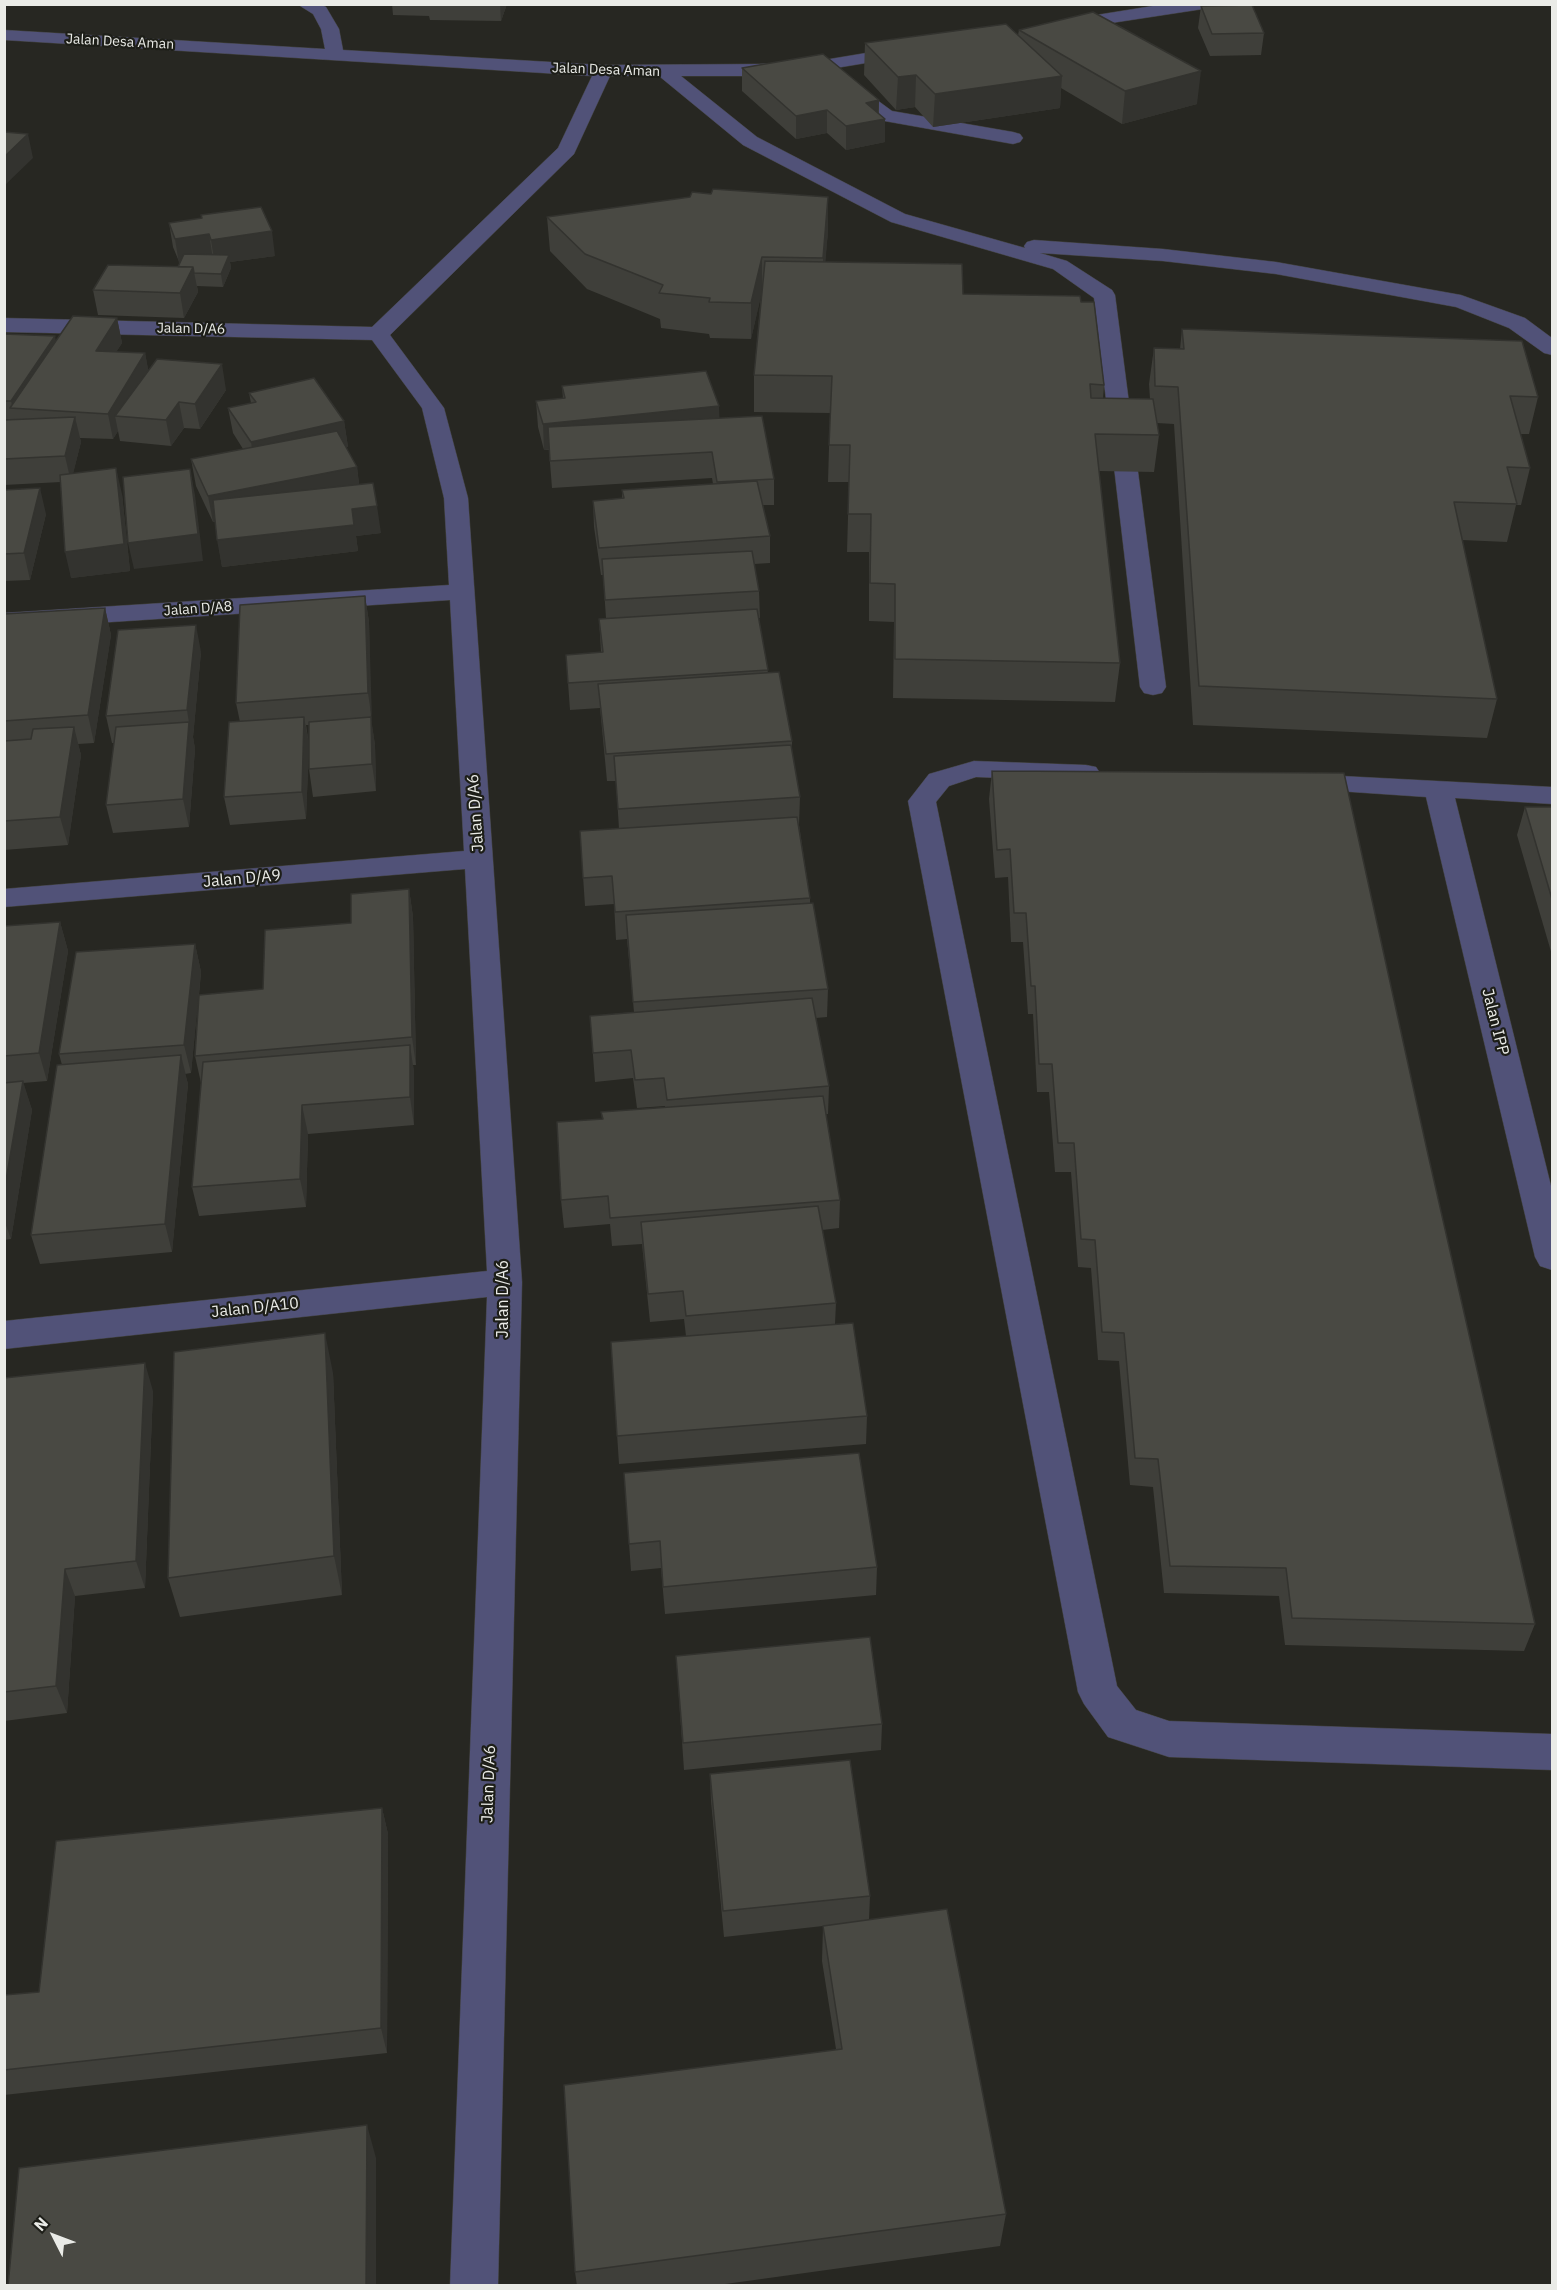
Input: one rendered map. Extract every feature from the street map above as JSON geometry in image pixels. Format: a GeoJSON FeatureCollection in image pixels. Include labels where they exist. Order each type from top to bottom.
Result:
{"type":"FeatureCollection","features":[{"type":"Feature","properties":{"kind":"street"},"geometry":{"type":"LineString","coordinates":[[305,4],[320,12],[330,29],[334,54]]}},
{"type":"Feature","properties":{"kind":"street"},"geometry":{"type":"LineString","coordinates":[[1037,29],[1203,4]]}},
{"type":"Feature","properties":{"kind":"street","name":"Jalan Desa Aman"},"geometry":{"type":"LineString","coordinates":[[4,35],[603,71],[665,72],[818,66],[922,48]]}},
{"type":"Feature","properties":{"kind":"street"},"geometry":{"type":"LineString","coordinates":[[818,66],[886,116],[1013,138]]}},
{"type":"Feature","properties":{"kind":"street"},"geometry":{"type":"LineString","coordinates":[[378,334],[567,150],[603,71]]}},
{"type":"Feature","properties":{"kind":"street"},"geometry":{"type":"LineString","coordinates":[[665,72],[750,141],[898,218],[1060,265],[1104,295],[1153,687]]}},
{"type":"Feature","properties":{"kind":"street"},"geometry":{"type":"LineString","coordinates":[[990,243],[1163,255],[1276,268],[1461,302],[1517,323],[1552,348]]}},
{"type":"Feature","properties":{"kind":"street","name":"Jalan D/A6"},"geometry":{"type":"LineString","coordinates":[[4,325],[378,334],[434,408],[456,498],[505,1282],[474,2286]]}},
{"type":"Feature","properties":{"kind":"street","name":"Jalan D/A8"},"geometry":{"type":"LineString","coordinates":[[4,621],[462,592]]}},
{"type":"Feature","properties":{"kind":"street"},"geometry":{"type":"LineString","coordinates":[[1115,775],[974,769],[939,780],[922,801],[1098,1692],[1122,1724],[1169,1739],[1552,1752]]}},
{"type":"Feature","properties":{"kind":"street"},"geometry":{"type":"LineString","coordinates":[[1270,781],[1552,795]]}},
{"type":"Feature","properties":{"kind":"street","name":"Jalan IPP"},"geometry":{"type":"LineString","coordinates":[[1438,788],[1552,1257]]}},
{"type":"Feature","properties":{"kind":"street","name":"Jalan D/A9"},"geometry":{"type":"LineString","coordinates":[[4,898],[479,860]]}},
{"type":"Feature","properties":{"kind":"street","name":"Jalan D/A10"},"geometry":{"type":"LineString","coordinates":[[4,1335],[505,1282]]}},
{"type":"Feature","properties":{"kind":"building"},"geometry":{"type":"Polygon","coordinates":[[[1252,5],[1264,33],[1212,34],[1201,6],[1252,5]]]}},
{"type":"Feature","properties":{"kind":"building"},"geometry":{"type":"Polygon","coordinates":[[[1093,12],[1201,71],[1125,91],[1019,30],[1093,12]]]}},
{"type":"Feature","properties":{"kind":"building"},"geometry":{"type":"Polygon","coordinates":[[[1006,24],[1062,76],[935,94],[916,75],[898,77],[865,43],[1006,24]]]}},
{"type":"Feature","properties":{"kind":"building"},"geometry":{"type":"Polygon","coordinates":[[[823,54],[879,100],[866,103],[885,119],[846,126],[827,110],[796,116],[742,68],[823,54]]]}},
{"type":"Feature","properties":{"kind":"building"},"geometry":{"type":"Polygon","coordinates":[[[4,132],[28,134],[4,157],[4,132]]]}},
{"type":"Feature","properties":{"kind":"building"},"geometry":{"type":"Polygon","coordinates":[[[713,189],[828,197],[823,258],[762,257],[751,303],[709,302],[710,298],[659,293],[663,285],[585,254],[547,217],[690,197],[692,192],[711,194],[713,189]]]}},
{"type":"Feature","properties":{"kind":"building"},"geometry":{"type":"Polygon","coordinates":[[[261,207],[272,231],[211,240],[209,234],[175,239],[169,223],[202,218],[201,215],[261,207]]]}},
{"type":"Feature","properties":{"kind":"building"},"geometry":{"type":"Polygon","coordinates":[[[184,254],[229,255],[221,274],[194,273],[193,267],[178,267],[184,254]]]}},
{"type":"Feature","properties":{"kind":"building"},"geometry":{"type":"Polygon","coordinates":[[[765,261],[962,264],[963,294],[1080,296],[1081,302],[1094,302],[1104,385],[1090,384],[1091,398],[1153,399],[1159,435],[1095,434],[1120,663],[895,659],[895,584],[870,583],[871,514],[848,514],[850,445],[829,445],[832,376],[754,375],[765,261]]]}},
{"type":"Feature","properties":{"kind":"building"},"geometry":{"type":"Polygon","coordinates":[[[108,265],[193,267],[180,293],[93,290],[108,265]]]}},
{"type":"Feature","properties":{"kind":"building"},"geometry":{"type":"Polygon","coordinates":[[[73,316],[117,318],[96,351],[145,353],[108,414],[10,408],[73,316]]]}},
{"type":"Feature","properties":{"kind":"building"},"geometry":{"type":"Polygon","coordinates":[[[1182,329],[1522,341],[1538,397],[1510,396],[1530,468],[1507,467],[1517,504],[1454,502],[1497,699],[1199,686],[1178,387],[1155,386],[1154,348],[1184,349],[1182,329]]]}},
{"type":"Feature","properties":{"kind":"building"},"geometry":{"type":"Polygon","coordinates":[[[4,334],[55,336],[11,401],[4,401],[4,334]]]}},
{"type":"Feature","properties":{"kind":"building"},"geometry":{"type":"Polygon","coordinates":[[[157,359],[222,364],[195,404],[179,402],[166,420],[115,416],[157,359]]]}},
{"type":"Feature","properties":{"kind":"building"},"geometry":{"type":"Polygon","coordinates":[[[706,371],[719,406],[543,424],[536,401],[565,398],[562,386],[706,371]]]}},
{"type":"Feature","properties":{"kind":"building"},"geometry":{"type":"Polygon","coordinates":[[[314,378],[344,421],[251,442],[228,408],[256,402],[249,393],[314,378]]]}},
{"type":"Feature","properties":{"kind":"building"},"geometry":{"type":"Polygon","coordinates":[[[762,416],[774,479],[717,482],[712,452],[550,461],[548,427],[762,416]]]}},
{"type":"Feature","properties":{"kind":"building"},"geometry":{"type":"Polygon","coordinates":[[[75,417],[65,456],[4,459],[4,420],[75,417]]]}},
{"type":"Feature","properties":{"kind":"building"},"geometry":{"type":"Polygon","coordinates":[[[337,431],[357,467],[208,496],[191,459],[337,431]]]}},
{"type":"Feature","properties":{"kind":"building"},"geometry":{"type":"Polygon","coordinates":[[[116,468],[124,544],[65,552],[60,475],[116,468]]]}},
{"type":"Feature","properties":{"kind":"building"},"geometry":{"type":"Polygon","coordinates":[[[190,469],[198,534],[128,543],[123,477],[190,469]]]}},
{"type":"Feature","properties":{"kind":"building"},"geometry":{"type":"Polygon","coordinates":[[[757,481],[770,536],[599,548],[593,501],[624,498],[622,490],[757,481]]]}},
{"type":"Feature","properties":{"kind":"building"},"geometry":{"type":"Polygon","coordinates":[[[373,483],[377,506],[352,509],[354,525],[217,540],[213,500],[373,483]]]}},
{"type":"Feature","properties":{"kind":"building"},"geometry":{"type":"Polygon","coordinates":[[[40,488],[24,553],[4,554],[4,490],[40,488]]]}},
{"type":"Feature","properties":{"kind":"building"},"geometry":{"type":"Polygon","coordinates":[[[752,551],[759,591],[605,600],[602,559],[752,551]]]}},
{"type":"Feature","properties":{"kind":"building"},"geometry":{"type":"Polygon","coordinates":[[[365,596],[368,693],[236,703],[240,605],[365,596]]]}},
{"type":"Feature","properties":{"kind":"building"},"geometry":{"type":"Polygon","coordinates":[[[105,608],[88,715],[4,721],[4,614],[105,608]]]}},
{"type":"Feature","properties":{"kind":"building"},"geometry":{"type":"Polygon","coordinates":[[[757,609],[768,670],[568,683],[566,655],[603,652],[599,619],[757,609]]]}},
{"type":"Feature","properties":{"kind":"building"},"geometry":{"type":"Polygon","coordinates":[[[196,625],[187,710],[106,716],[118,630],[196,625]]]}},
{"type":"Feature","properties":{"kind":"building"},"geometry":{"type":"Polygon","coordinates":[[[779,672],[792,741],[606,754],[598,684],[779,672]]]}},
{"type":"Feature","properties":{"kind":"building"},"geometry":{"type":"Polygon","coordinates":[[[304,717],[302,792],[224,797],[229,722],[304,717]]]}},
{"type":"Feature","properties":{"kind":"building"},"geometry":{"type":"Polygon","coordinates":[[[371,717],[372,764],[309,769],[309,722],[371,717]]]}},
{"type":"Feature","properties":{"kind":"building"},"geometry":{"type":"Polygon","coordinates":[[[189,722],[183,799],[106,805],[116,727],[189,722]]]}},
{"type":"Feature","properties":{"kind":"building"},"geometry":{"type":"Polygon","coordinates":[[[74,727],[60,817],[4,821],[4,741],[31,739],[33,729],[74,727]]]}},
{"type":"Feature","properties":{"kind":"building"},"geometry":{"type":"Polygon","coordinates":[[[791,745],[800,797],[618,809],[614,756],[791,745]]]}},
{"type":"Feature","properties":{"kind":"building"},"geometry":{"type":"Polygon","coordinates":[[[992,771],[1344,773],[1535,1624],[1292,1618],[1286,1568],[1170,1566],[1158,1459],[1135,1458],[1124,1333],[1102,1332],[1095,1240],[1081,1239],[1074,1143],[1058,1143],[1052,1064],[1039,1064],[1035,986],[1031,986],[1026,913],[1014,913],[1010,849],[997,850],[992,771]]]}},
{"type":"Feature","properties":{"kind":"building"},"geometry":{"type":"Polygon","coordinates":[[[1525,807],[1552,807],[1552,899],[1525,807]]]}},
{"type":"Feature","properties":{"kind":"building"},"geometry":{"type":"Polygon","coordinates":[[[797,817],[810,898],[615,912],[612,876],[583,878],[580,831],[797,817]]]}},
{"type":"Feature","properties":{"kind":"building"},"geometry":{"type":"Polygon","coordinates":[[[409,889],[412,1037],[195,1056],[199,995],[263,989],[265,930],[351,923],[351,894],[409,889]]]}},
{"type":"Feature","properties":{"kind":"building"},"geometry":{"type":"Polygon","coordinates":[[[813,903],[828,989],[633,1002],[626,915],[813,903]]]}},
{"type":"Feature","properties":{"kind":"building"},"geometry":{"type":"Polygon","coordinates":[[[60,922],[39,1053],[4,1056],[4,926],[60,922]]]}},
{"type":"Feature","properties":{"kind":"building"},"geometry":{"type":"Polygon","coordinates":[[[195,944],[184,1045],[59,1054],[76,952],[195,944]]]}},
{"type":"Feature","properties":{"kind":"building"},"geometry":{"type":"Polygon","coordinates":[[[812,998],[829,1086],[667,1100],[664,1078],[635,1080],[631,1050],[593,1053],[590,1016],[812,998]]]}},
{"type":"Feature","properties":{"kind":"building"},"geometry":{"type":"Polygon","coordinates":[[[410,1045],[410,1097],[302,1105],[300,1179],[192,1187],[203,1062],[410,1045]]]}},
{"type":"Feature","properties":{"kind":"building"},"geometry":{"type":"Polygon","coordinates":[[[181,1055],[165,1224],[31,1235],[57,1065],[181,1055]]]}},
{"type":"Feature","properties":{"kind":"building"},"geometry":{"type":"Polygon","coordinates":[[[23,1081],[4,1192],[4,1083],[23,1081]]]}},
{"type":"Feature","properties":{"kind":"building"},"geometry":{"type":"Polygon","coordinates":[[[823,1096],[840,1200],[610,1218],[608,1196],[561,1200],[557,1122],[603,1119],[601,1112],[823,1096]]]}},
{"type":"Feature","properties":{"kind":"building"},"geometry":{"type":"Polygon","coordinates":[[[818,1206],[836,1303],[686,1316],[683,1291],[648,1294],[641,1222],[818,1206]]]}},
{"type":"Feature","properties":{"kind":"building"},"geometry":{"type":"Polygon","coordinates":[[[853,1323],[867,1416],[617,1436],[611,1342],[853,1323]]]}},
{"type":"Feature","properties":{"kind":"building"},"geometry":{"type":"Polygon","coordinates":[[[325,1333],[334,1556],[168,1578],[174,1352],[325,1333]]]}},
{"type":"Feature","properties":{"kind":"building"},"geometry":{"type":"Polygon","coordinates":[[[145,1363],[136,1561],[65,1569],[56,1686],[4,1692],[4,1378],[145,1363]]]}},
{"type":"Feature","properties":{"kind":"building"},"geometry":{"type":"Polygon","coordinates":[[[859,1453],[877,1567],[663,1587],[660,1541],[629,1544],[624,1473],[859,1453]]]}},
{"type":"Feature","properties":{"kind":"building"},"geometry":{"type":"Polygon","coordinates":[[[870,1637],[882,1724],[683,1743],[676,1656],[870,1637]]]}},
{"type":"Feature","properties":{"kind":"building"},"geometry":{"type":"Polygon","coordinates":[[[850,1760],[870,1896],[723,1911],[710,1774],[850,1760]]]}},
{"type":"Feature","properties":{"kind":"building"},"geometry":{"type":"Polygon","coordinates":[[[382,1808],[381,2028],[4,2070],[4,1995],[39,1992],[56,1841],[382,1808]]]}},
{"type":"Feature","properties":{"kind":"building"},"geometry":{"type":"Polygon","coordinates":[[[947,1909],[1006,2214],[575,2272],[564,2085],[842,2049],[823,1926],[947,1909]]]}},
{"type":"Feature","properties":{"kind":"building"},"geometry":{"type":"Polygon","coordinates":[[[367,2125],[366,2286],[8,2286],[19,2168],[367,2125]]]}}]}
